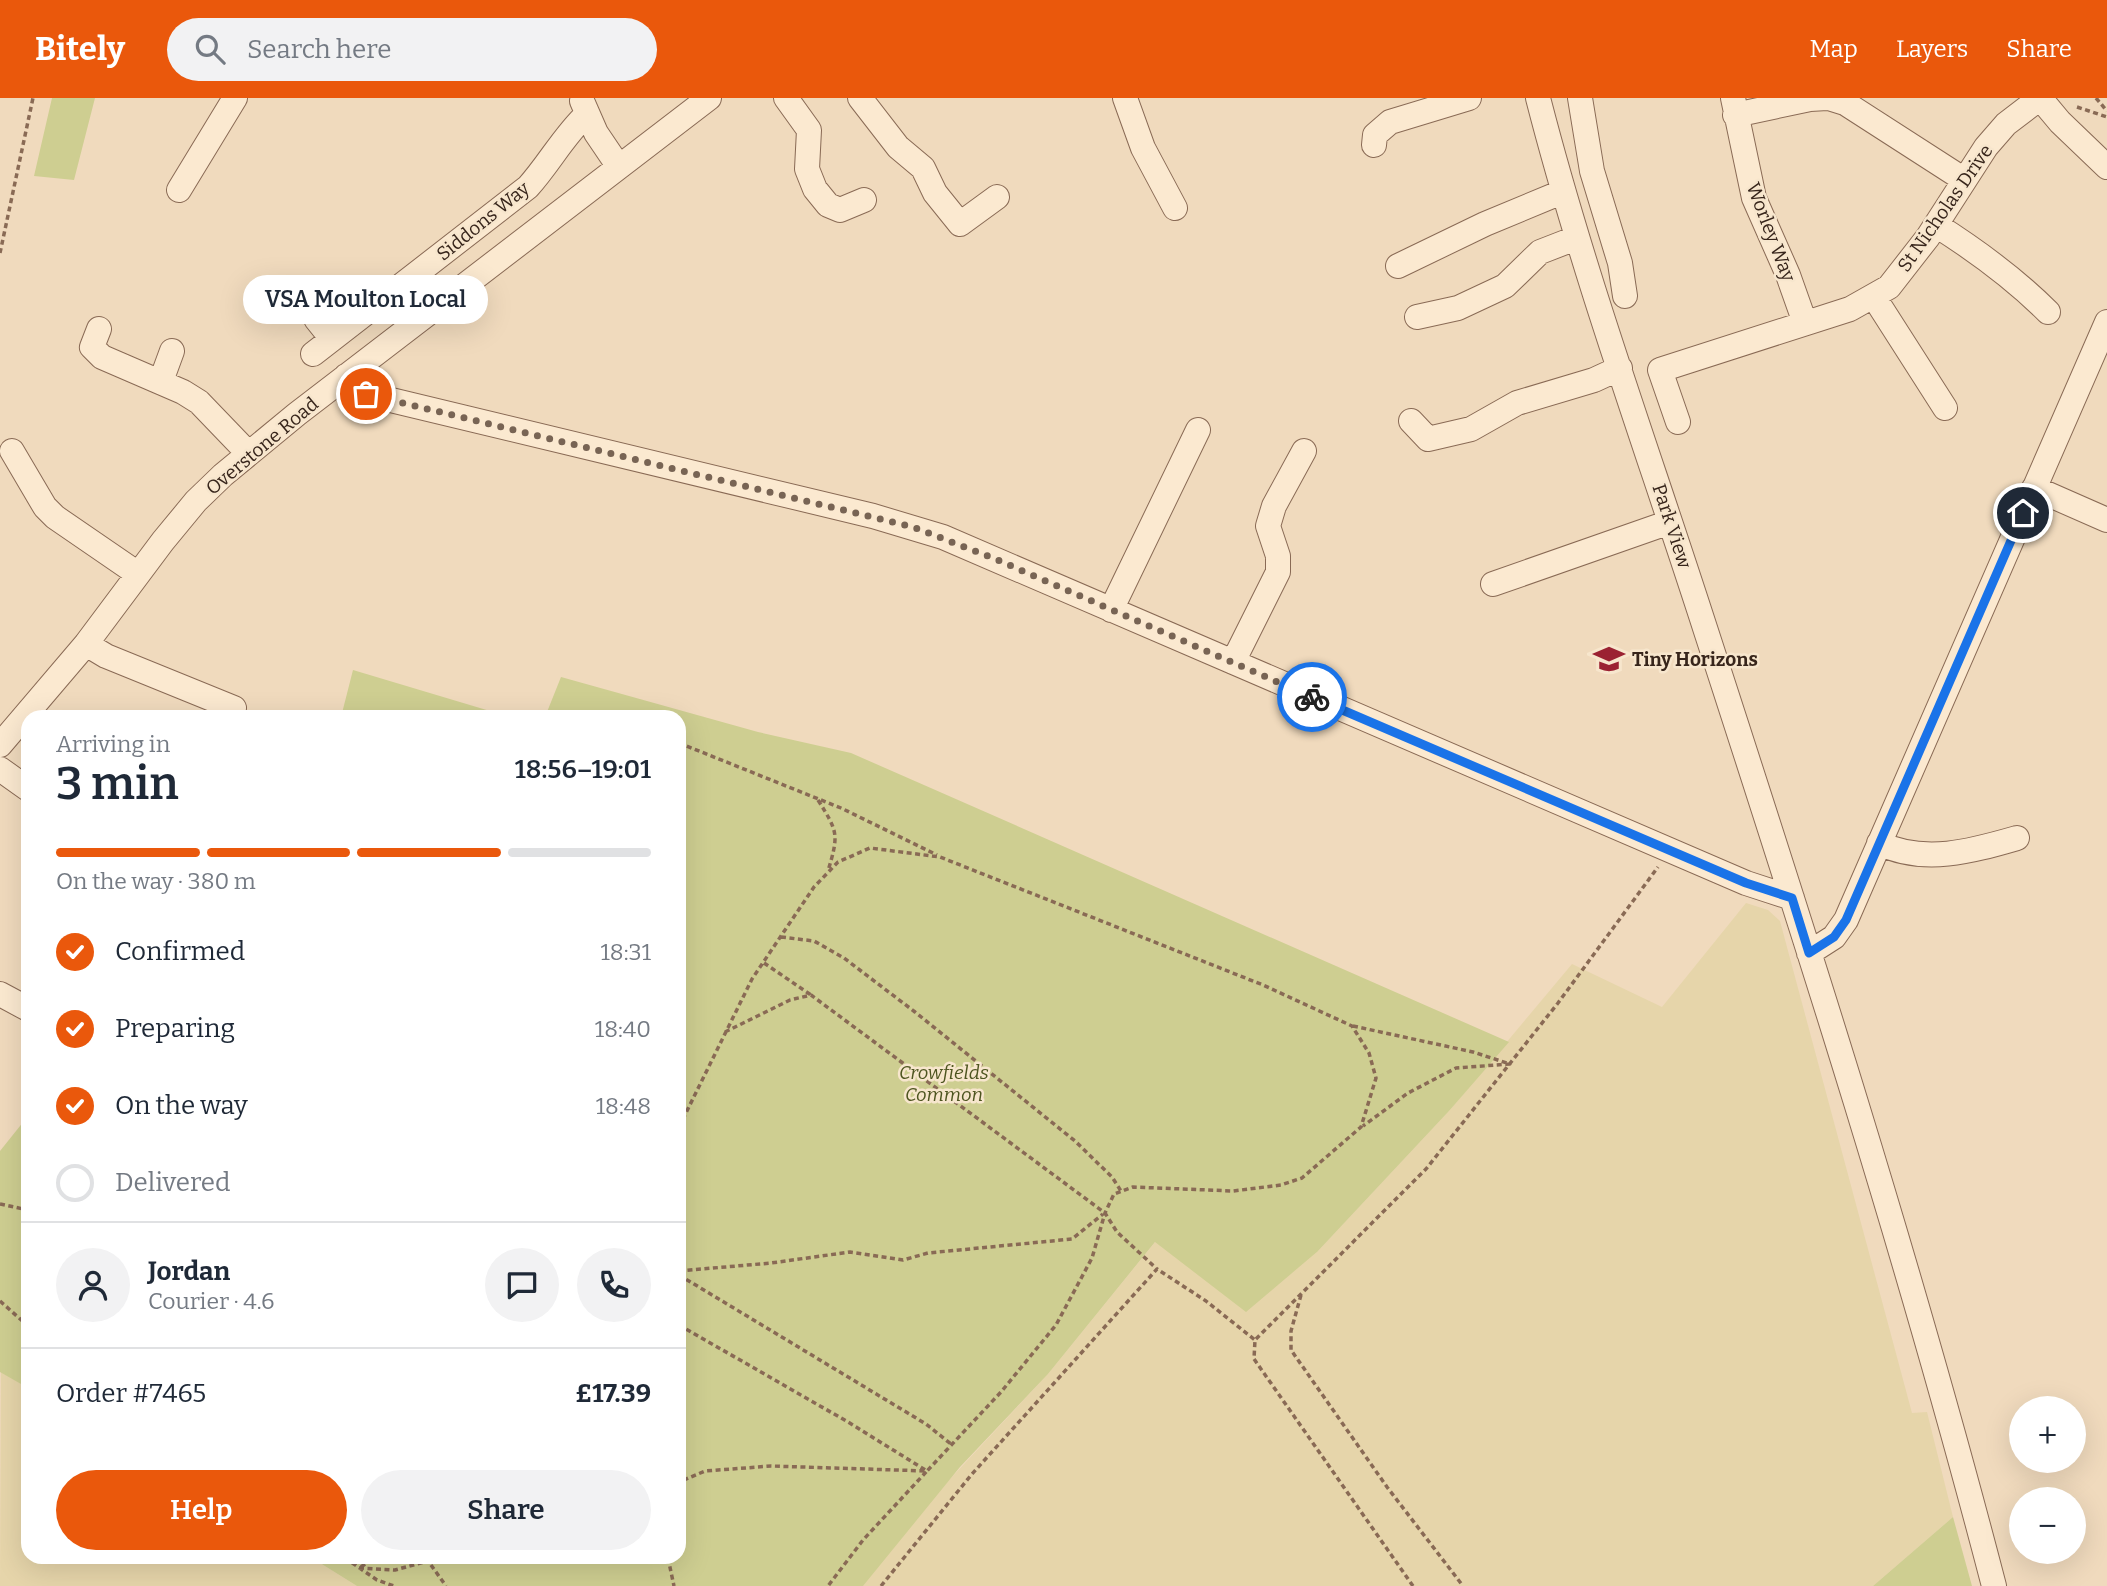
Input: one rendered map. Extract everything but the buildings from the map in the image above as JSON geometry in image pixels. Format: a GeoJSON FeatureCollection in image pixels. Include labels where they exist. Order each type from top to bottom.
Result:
{"type":"FeatureCollection","features":[{"type":"Feature","properties":{"kind":"street"},"geometry":{"type":"LineString","coordinates":[[179,190],[234,98]]}},
{"type":"Feature","properties":{"kind":"street","name":"Overstone Road"},"geometry":{"type":"LineString","coordinates":[[30,710],[86,644],[196,501],[248,453],[709,98]]}},
{"type":"Feature","properties":{"kind":"street"},"geometry":{"type":"LineString","coordinates":[[786,98],[809,130],[807,169],[822,199],[840,210],[864,200]]}},
{"type":"Feature","properties":{"kind":"street"},"geometry":{"type":"LineString","coordinates":[[860,98],[898,147],[923,168],[935,193],[960,224],[998,197]]}},
{"type":"Feature","properties":{"kind":"street"},"geometry":{"type":"LineString","coordinates":[[1125,98],[1143,148],[1175,208]]}},
{"type":"Feature","properties":{"kind":"street"},"geometry":{"type":"LineString","coordinates":[[1374,145],[1376,135],[1390,122],[1469,98]]}},
{"type":"Feature","properties":{"kind":"street","name":"Park View"},"geometry":{"type":"LineString","coordinates":[[1538,98],[1576,239],[1809,953],[1962,1463],[1994,1586]]}},
{"type":"Feature","properties":{"kind":"street"},"geometry":{"type":"LineString","coordinates":[[1580,98],[1592,171],[1620,263],[1625,296]]}},
{"type":"Feature","properties":{"kind":"street"},"geometry":{"type":"LineString","coordinates":[[1734,107],[1828,98],[1845,103],[1964,179]]}},
{"type":"Feature","properties":{"kind":"street","name":"St Nicholas Drive"},"geometry":{"type":"LineString","coordinates":[[1678,422],[1660,370],[1850,309],[1889,287],[1906,268],[1964,179],[2006,124],[2040,98],[2107,167]]}},
{"type":"Feature","properties":{"kind":"street"},"geometry":{"type":"LineString","coordinates":[[584,106],[596,133],[619,167]]}},
{"type":"Feature","properties":{"kind":"street","name":"Siddons Way"},"geometry":{"type":"LineString","coordinates":[[316,318],[323,346],[528,187],[547,166],[584,106]]}},
{"type":"Feature","properties":{"kind":"street","name":"Worley Way"},"geometry":{"type":"LineString","coordinates":[[1734,107],[1754,198],[1788,275],[1805,323]]}},
{"type":"Feature","properties":{"kind":"street"},"geometry":{"type":"LineString","coordinates":[[1398,265],[1562,192]]}},
{"type":"Feature","properties":{"kind":"street"},"geometry":{"type":"LineString","coordinates":[[1936,225],[1985,256],[2048,312]]}},
{"type":"Feature","properties":{"kind":"street"},"geometry":{"type":"LineString","coordinates":[[1417,317],[1458,308],[1505,286],[1540,252],[1576,239]]}},
{"type":"Feature","properties":{"kind":"street"},"geometry":{"type":"LineString","coordinates":[[1874,297],[1945,408]]}},
{"type":"Feature","properties":{"kind":"street"},"geometry":{"type":"LineString","coordinates":[[1809,953],[1834,937],[1846,920],[2107,322]]}},
{"type":"Feature","properties":{"kind":"street"},"geometry":{"type":"LineString","coordinates":[[99,329],[92,347],[102,357],[161,381],[199,402],[248,453]]}},
{"type":"Feature","properties":{"kind":"street"},"geometry":{"type":"LineString","coordinates":[[161,381],[172,351]]}},
{"type":"Feature","properties":{"kind":"street"},"geometry":{"type":"LineString","coordinates":[[1411,421],[1428,439],[1471,429],[1525,400],[1594,380],[1620,368]]}},
{"type":"Feature","properties":{"kind":"street"},"geometry":{"type":"LineString","coordinates":[[346,376],[366,394],[913,527],[993,558],[1670,851],[1746,883],[1792,898]]}},
{"type":"Feature","properties":{"kind":"street"},"geometry":{"type":"LineString","coordinates":[[1111,610],[1198,430]]}},
{"type":"Feature","properties":{"kind":"street"},"geometry":{"type":"LineString","coordinates":[[1233,662],[1278,572],[1278,556],[1268,526],[1274,506],[1304,451]]}},
{"type":"Feature","properties":{"kind":"street"},"geometry":{"type":"LineString","coordinates":[[12,452],[50,512],[138,574]]}},
{"type":"Feature","properties":{"kind":"street"},"geometry":{"type":"LineString","coordinates":[[2034,488],[2107,520]]}},
{"type":"Feature","properties":{"kind":"street"},"geometry":{"type":"LineString","coordinates":[[1493,584],[1670,522]]}},
{"type":"Feature","properties":{"kind":"street"},"geometry":{"type":"LineString","coordinates":[[86,644],[106,656],[234,708]]}},
{"type":"Feature","properties":{"kind":"street","name":"Overstone Road"},"geometry":{"type":"LineString","coordinates":[[0,745],[21,720]]}},
{"type":"Feature","properties":{"kind":"street"},"geometry":{"type":"LineString","coordinates":[[0,769],[21,784]]}},
{"type":"Feature","properties":{"kind":"street"},"geometry":{"type":"LineString","coordinates":[[1879,843],[1911,854],[1939,855],[1969,852],[2017,838]]}},
{"type":"Feature","properties":{"kind":"street"},"geometry":{"type":"LineString","coordinates":[[0,994],[21,1005]]}},
{"type":"Feature","properties":{"kind":"path"},"geometry":{"type":"LineString","coordinates":[[0,253],[33,98]]}},
{"type":"Feature","properties":{"kind":"path"},"geometry":{"type":"LineString","coordinates":[[2096,98],[2107,111]]}},
{"type":"Feature","properties":{"kind":"path"},"geometry":{"type":"LineString","coordinates":[[686,746],[817,799],[940,857],[1263,985],[1352,1026],[1473,1052],[1510,1064]]}},
{"type":"Feature","properties":{"kind":"path"},"geometry":{"type":"LineString","coordinates":[[817,799],[836,829],[828,873]]}},
{"type":"Feature","properties":{"kind":"path"},"geometry":{"type":"LineString","coordinates":[[686,1113],[763,962],[814,887],[838,862],[870,848],[940,857]]}},
{"type":"Feature","properties":{"kind":"path"},"geometry":{"type":"LineString","coordinates":[[1413,1586],[1254,1359],[1255,1340],[1426,1170],[1510,1064],[1670,851]]}},
{"type":"Feature","properties":{"kind":"path"},"geometry":{"type":"LineString","coordinates":[[780,937],[814,941],[844,958],[1075,1141],[1112,1177],[1121,1191]]}},
{"type":"Feature","properties":{"kind":"path"},"geometry":{"type":"LineString","coordinates":[[763,962],[1105,1213],[1117,1232],[1157,1269],[1206,1301],[1255,1340]]}},
{"type":"Feature","properties":{"kind":"path"},"geometry":{"type":"LineString","coordinates":[[725,1032],[790,1000],[811,995]]}},
{"type":"Feature","properties":{"kind":"path"},"geometry":{"type":"LineString","coordinates":[[1352,1026],[1369,1053],[1376,1077],[1362,1127]]}},
{"type":"Feature","properties":{"kind":"path"},"geometry":{"type":"LineString","coordinates":[[828,1586],[863,1540],[1001,1392],[1056,1325],[1092,1258],[1105,1213],[1114,1194],[1133,1187],[1233,1191],[1281,1185],[1303,1178],[1362,1127],[1408,1093],[1456,1068],[1510,1064]]}},
{"type":"Feature","properties":{"kind":"path"},"geometry":{"type":"LineString","coordinates":[[0,1204],[21,1208]]}},
{"type":"Feature","properties":{"kind":"path"},"geometry":{"type":"LineString","coordinates":[[686,1272],[850,1252],[903,1260],[941,1252],[1072,1239],[1105,1213]]}},
{"type":"Feature","properties":{"kind":"path"},"geometry":{"type":"LineString","coordinates":[[881,1586],[972,1474],[1157,1269]]}},
{"type":"Feature","properties":{"kind":"path"},"geometry":{"type":"LineString","coordinates":[[686,1277],[926,1424],[951,1444]]}},
{"type":"Feature","properties":{"kind":"path"},"geometry":{"type":"LineString","coordinates":[[1301,1295],[1291,1331],[1291,1350],[1387,1487],[1463,1586]]}},
{"type":"Feature","properties":{"kind":"path"},"geometry":{"type":"LineString","coordinates":[[0,1301],[21,1320]]}},
{"type":"Feature","properties":{"kind":"path"},"geometry":{"type":"LineString","coordinates":[[686,1329],[848,1422],[927,1471]]}},
{"type":"Feature","properties":{"kind":"path"},"geometry":{"type":"LineString","coordinates":[[686,1479],[705,1471],[771,1466],[927,1471]]}},
{"type":"Feature","properties":{"kind":"path"},"geometry":{"type":"LineString","coordinates":[[353,1564],[377,1580],[394,1586]]}},
{"type":"Feature","properties":{"kind":"path"},"geometry":{"type":"LineString","coordinates":[[359,1568],[365,1564]]}},
{"type":"Feature","properties":{"kind":"path"},"geometry":{"type":"LineString","coordinates":[[359,1568],[395,1570],[412,1564]]}},
{"type":"Feature","properties":{"kind":"path"},"geometry":{"type":"LineString","coordinates":[[431,1564],[446,1586]]}},
{"type":"Feature","properties":{"kind":"path"},"geometry":{"type":"LineString","coordinates":[[669,1564],[674,1586]]}},
{"type":"Feature","properties":{"kind":"shaded area"},"geometry":{"type":"Polygon","coordinates":[[[1746,903],[1768,910],[1780,921],[1912,1413],[1927,1412],[1953,1517],[1873,1586],[862,1586],[937,1493],[1048,1374],[1156,1241],[1318,1251],[1449,1111],[1572,964],[1662,1007],[1746,903]]]}},
{"type":"Feature","properties":{"kind":"shaded area"},"geometry":{"type":"Polygon","coordinates":[[[1,1371],[21,1384],[21,1564],[322,1564],[357,1586],[0,1586],[1,1371]]]}},
{"type":"Feature","properties":{"kind":"green space"},"geometry":{"type":"Polygon","coordinates":[[[52,98],[95,98],[74,180],[34,176],[52,98]]]}},
{"type":"Feature","properties":{"kind":"green space"},"geometry":{"type":"Polygon","coordinates":[[[353,670],[487,710],[343,710],[353,670]]]}},
{"type":"Feature","properties":{"kind":"green space","name":"Crowfields Common"},"geometry":{"type":"Polygon","coordinates":[[[561,677],[679,710],[548,710],[561,677]]]}},
{"type":"Feature","properties":{"kind":"green space","name":"Crowfields Common"},"geometry":{"type":"Polygon","coordinates":[[[686,712],[758,732],[851,753],[1509,1042],[1449,1111],[1318,1251],[1246,1312],[1155,1242],[1048,1374],[960,1467],[863,1586],[357,1586],[322,1564],[686,1564],[686,712]]]}},
{"type":"Feature","properties":{"kind":"green space"},"geometry":{"type":"Polygon","coordinates":[[[21,1125],[21,1384],[0,1372],[0,1151],[21,1125]]]}},
{"type":"Feature","properties":{"kind":"green space"},"geometry":{"type":"Polygon","coordinates":[[[1953,1517],[1972,1586],[1873,1586],[1953,1517]]]}},
{"type":"Feature","properties":{"kind":"way so far"},"geometry":{"type":"LineString","coordinates":[[366,394],[913,527],[993,558],[1312,697]]}},
{"type":"Feature","properties":{"kind":"place","name":"VSA Moulton Local"},"geometry":{"type":"Point","coordinates":[366,394]}},
{"type":"Feature","properties":{"kind":"place","name":"Tiny Horizons"},"geometry":{"type":"Point","coordinates":[1609,659]}},
{"type":"Feature","properties":{"kind":"route"},"geometry":{"type":"LineString","coordinates":[[1312,697],[1746,883],[1792,898],[1809,953],[1834,937],[1846,920],[2023,513]]}}]}
